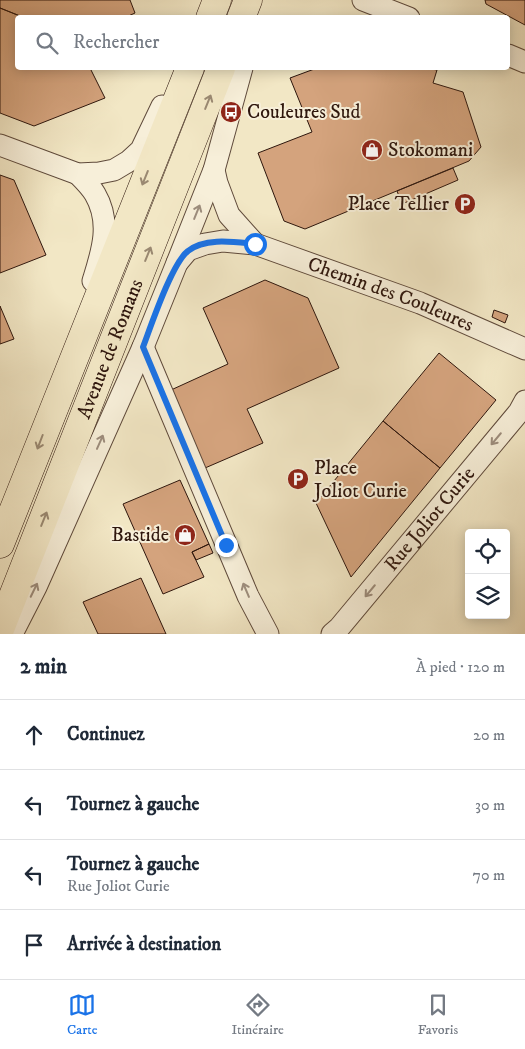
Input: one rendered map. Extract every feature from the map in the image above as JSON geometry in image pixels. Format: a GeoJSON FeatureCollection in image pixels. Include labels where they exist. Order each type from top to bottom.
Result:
{"type":"FeatureCollection","features":[{"type":"Feature","properties":{"kind":"main road"},"geometry":{"type":"LineString","coordinates":[[209,15],[216,0]]}},
{"type":"Feature","properties":{"kind":"main road"},"geometry":{"type":"LineString","coordinates":[[242,15],[250,0]]}},
{"type":"Feature","properties":{"kind":"main road","name":"Avenue de Romans"},"geometry":{"type":"LineString","coordinates":[[0,544],[189,70]]}},
{"type":"Feature","properties":{"kind":"main road","name":"Avenue de Romans"},"geometry":{"type":"LineString","coordinates":[[0,629],[220,70]]}},
{"type":"Feature","properties":{"kind":"street"},"geometry":{"type":"LineString","coordinates":[[249,15],[250,0]]}},
{"type":"Feature","properties":{"kind":"street"},"geometry":{"type":"LineString","coordinates":[[364,0],[402,15]]}},
{"type":"Feature","properties":{"kind":"street"},"geometry":{"type":"LineString","coordinates":[[510,56],[525,62]]}},
{"type":"Feature","properties":{"kind":"street"},"geometry":{"type":"LineString","coordinates":[[0,145],[78,174],[114,170],[128,162],[141,150],[180,70]]}},
{"type":"Feature","properties":{"kind":"street"},"geometry":{"type":"LineString","coordinates":[[12,634],[36,587],[143,347],[214,170],[241,70]]}},
{"type":"Feature","properties":{"kind":"street"},"geometry":{"type":"LineString","coordinates":[[214,170],[229,215],[255,244]]}},
{"type":"Feature","properties":{"kind":"street"},"geometry":{"type":"LineString","coordinates":[[58,395],[104,243],[104,225],[100,204],[94,192],[78,174]]}},
{"type":"Feature","properties":{"kind":"street"},"geometry":{"type":"LineString","coordinates":[[177,263],[188,250],[205,244],[223,241],[255,244]]}},
{"type":"Feature","properties":{"kind":"street","name":"Chemin des Couleures"},"geometry":{"type":"LineString","coordinates":[[255,244],[420,303],[525,349]]}},
{"type":"Feature","properties":{"kind":"street"},"geometry":{"type":"LineString","coordinates":[[143,347],[248,596],[268,634]]}},
{"type":"Feature","properties":{"kind":"street","name":"Rue Joliot Curie"},"geometry":{"type":"LineString","coordinates":[[332,634],[519,412],[525,401]]}},
{"type":"Feature","properties":{"kind":"building"},"geometry":{"type":"Polygon","coordinates":[[[0,0],[130,0],[135,13],[131,15],[18,15],[0,8],[0,0]]]}},
{"type":"Feature","properties":{"kind":"building"},"geometry":{"type":"Polygon","coordinates":[[[485,0],[525,0],[525,25],[510,17],[510,15],[486,4],[485,0]]]}},
{"type":"Feature","properties":{"kind":"building"},"geometry":{"type":"Polygon","coordinates":[[[0,8],[18,15],[15,15],[15,70],[91,70],[105,98],[34,126],[0,113],[0,8]]]}},
{"type":"Feature","properties":{"kind":"building","name":"Stokomani"},"geometry":{"type":"Polygon","coordinates":[[[312,70],[437,70],[433,83],[463,92],[481,147],[469,161],[305,229],[284,221],[258,153],[312,132],[290,78],[312,70]]]}},
{"type":"Feature","properties":{"kind":"building"},"geometry":{"type":"Polygon","coordinates":[[[453,168],[458,180],[402,204],[397,191],[453,168]]]}},
{"type":"Feature","properties":{"kind":"building"},"geometry":{"type":"Polygon","coordinates":[[[0,175],[14,180],[46,255],[0,273],[0,175]]]}},
{"type":"Feature","properties":{"kind":"building"},"geometry":{"type":"Polygon","coordinates":[[[265,280],[308,298],[339,368],[247,409],[263,443],[205,468],[171,390],[228,364],[203,308],[265,280]]]}},
{"type":"Feature","properties":{"kind":"building"},"geometry":{"type":"Polygon","coordinates":[[[0,306],[14,339],[0,344],[0,306]]]}},
{"type":"Feature","properties":{"kind":"building"},"geometry":{"type":"Polygon","coordinates":[[[494,310],[508,315],[505,323],[492,317],[494,310]]]}},
{"type":"Feature","properties":{"kind":"building"},"geometry":{"type":"Polygon","coordinates":[[[439,353],[496,400],[440,468],[383,421],[439,353]]]}},
{"type":"Feature","properties":{"kind":"building"},"geometry":{"type":"Polygon","coordinates":[[[383,421],[440,468],[351,577],[316,503],[383,421]]]}},
{"type":"Feature","properties":{"kind":"building"},"geometry":{"type":"Polygon","coordinates":[[[180,480],[209,544],[192,552],[204,577],[163,594],[123,504],[180,480]]]}},
{"type":"Feature","properties":{"kind":"building"},"geometry":{"type":"Polygon","coordinates":[[[209,544],[213,553],[196,560],[192,552],[209,544]]]}},
{"type":"Feature","properties":{"kind":"building"},"geometry":{"type":"Polygon","coordinates":[[[141,578],[166,634],[98,634],[83,602],[141,578]]]}},
{"type":"Feature","properties":{"kind":"place","name":"Couleures Sud"},"geometry":{"type":"Point","coordinates":[231,112]}},
{"type":"Feature","properties":{"kind":"place","name":"Stokomani"},"geometry":{"type":"Point","coordinates":[372,150]}},
{"type":"Feature","properties":{"kind":"place","name":"Place Tellier"},"geometry":{"type":"Point","coordinates":[465,204]}},
{"type":"Feature","properties":{"kind":"place","name":"Place Joliot Curie"},"geometry":{"type":"Point","coordinates":[298,479]}},
{"type":"Feature","properties":{"kind":"place","name":"Bastide"},"geometry":{"type":"Point","coordinates":[185,535]}},
{"type":"Feature","properties":{"kind":"route"},"geometry":{"type":"LineString","coordinates":[[226,545],[146,359],[143,347],[177,263],[188,250],[205,244],[223,241],[255,244]]}}]}
